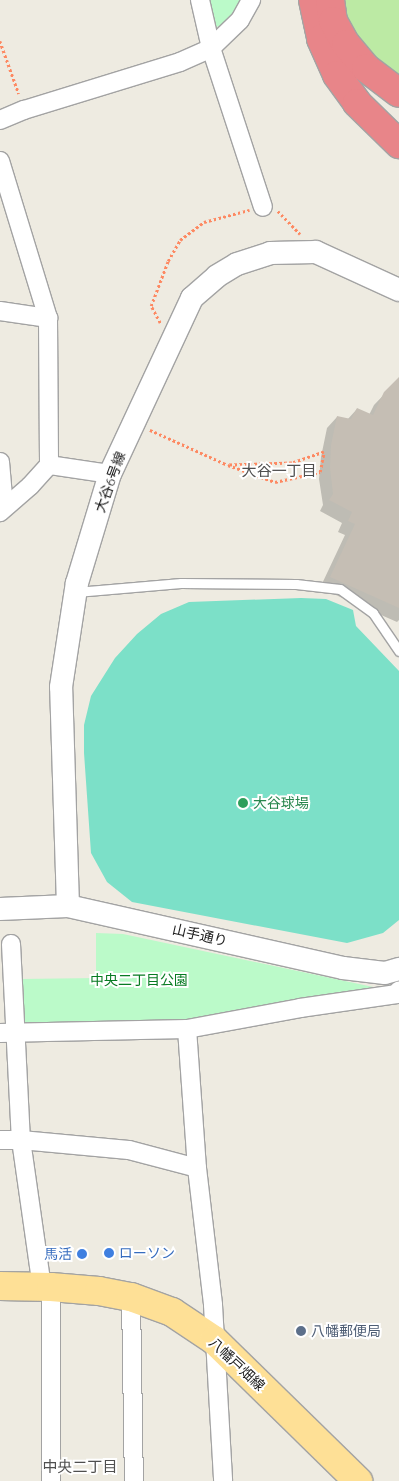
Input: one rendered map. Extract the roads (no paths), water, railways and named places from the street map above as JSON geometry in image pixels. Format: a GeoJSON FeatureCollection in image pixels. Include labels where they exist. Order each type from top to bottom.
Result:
{"type":"FeatureCollection","features":[{"type":"Feature","properties":{"kind":"highway"},"geometry":{"type":"LineString","coordinates":[[313,0],[321,39],[337,75],[357,103],[399,144]]}},
{"type":"Feature","properties":{"kind":"highway"},"geometry":{"type":"LineString","coordinates":[[330,0],[333,21],[346,44],[366,68],[399,93]]}},
{"type":"Feature","properties":{"kind":"highway"},"geometry":{"type":"LineString","coordinates":[[366,68],[399,82]]}},
{"type":"Feature","properties":{"kind":"main road","name":"八幡戸畑線"},"geometry":{"type":"LineString","coordinates":[[0,1286],[99,1291],[131,1297],[172,1312],[214,1340],[358,1481]]}},
{"type":"Feature","properties":{"kind":"street"},"geometry":{"type":"LineString","coordinates":[[200,0],[211,48],[263,207]]}},
{"type":"Feature","properties":{"kind":"street"},"geometry":{"type":"LineString","coordinates":[[0,120],[24,110],[180,62],[211,48],[240,20],[251,0]]}},
{"type":"Feature","properties":{"kind":"street"},"geometry":{"type":"LineString","coordinates":[[0,161],[48,318],[49,465],[30,486],[2,510]]}},
{"type":"Feature","properties":{"kind":"street","name":"大谷6号線"},"geometry":{"type":"LineString","coordinates":[[68,906],[61,687],[75,592],[110,474],[192,298],[217,276],[237,264],[270,253],[316,252],[399,290]]}},
{"type":"Feature","properties":{"kind":"street"},"geometry":{"type":"LineString","coordinates":[[0,311],[48,318]]}},
{"type":"Feature","properties":{"kind":"street"},"geometry":{"type":"LineString","coordinates":[[0,462],[2,510]]}},
{"type":"Feature","properties":{"kind":"street"},"geometry":{"type":"LineString","coordinates":[[49,465],[110,474]]}},
{"type":"Feature","properties":{"kind":"street","name":"山手通り"},"geometry":{"type":"LineString","coordinates":[[0,909],[68,906],[343,968],[385,973],[399,969]]}},
{"type":"Feature","properties":{"kind":"street"},"geometry":{"type":"LineString","coordinates":[[11,944],[8,1033],[20,1140],[47,1287],[51,1481]]}},
{"type":"Feature","properties":{"kind":"street"},"geometry":{"type":"LineString","coordinates":[[8,1033],[187,1029],[292,1009],[397,994],[399,990]]}},
{"type":"Feature","properties":{"kind":"street"},"geometry":{"type":"LineString","coordinates":[[187,1029],[214,1340],[223,1481]]}},
{"type":"Feature","properties":{"kind":"street"},"geometry":{"type":"LineString","coordinates":[[0,1140],[20,1140],[128,1150],[198,1168]]}},
{"type":"Feature","properties":{"kind":"street"},"geometry":{"type":"LineString","coordinates":[[131,1297],[134,1481]]}},
{"type":"Feature","properties":{"kind":"lane"},"geometry":{"type":"LineString","coordinates":[[75,592],[181,583],[296,584],[340,589],[373,613],[399,651]]}},
{"type":"Feature","properties":{"kind":"place","name":"大谷球場"},"geometry":{"type":"Point","coordinates":[243,803]}},
{"type":"Feature","properties":{"kind":"place","name":"ローソン"},"geometry":{"type":"Point","coordinates":[109,1253]}},
{"type":"Feature","properties":{"kind":"place","name":"馬活"},"geometry":{"type":"Point","coordinates":[82,1254]}},
{"type":"Feature","properties":{"kind":"place","name":"八幡郵便局"},"geometry":{"type":"Point","coordinates":[301,1331]}},
{"type":"Feature","properties":{"kind":"district","name":"大谷一丁目"},"geometry":{"type":"Point","coordinates":[279,471]}},
{"type":"Feature","properties":{"kind":"district","name":"中央二丁目"},"geometry":{"type":"Point","coordinates":[80,1467]}},
{"type":"Feature","properties":{"kind":"park label","name":"中央二丁目公園"},"geometry":{"type":"Point","coordinates":[139,980]}}]}
